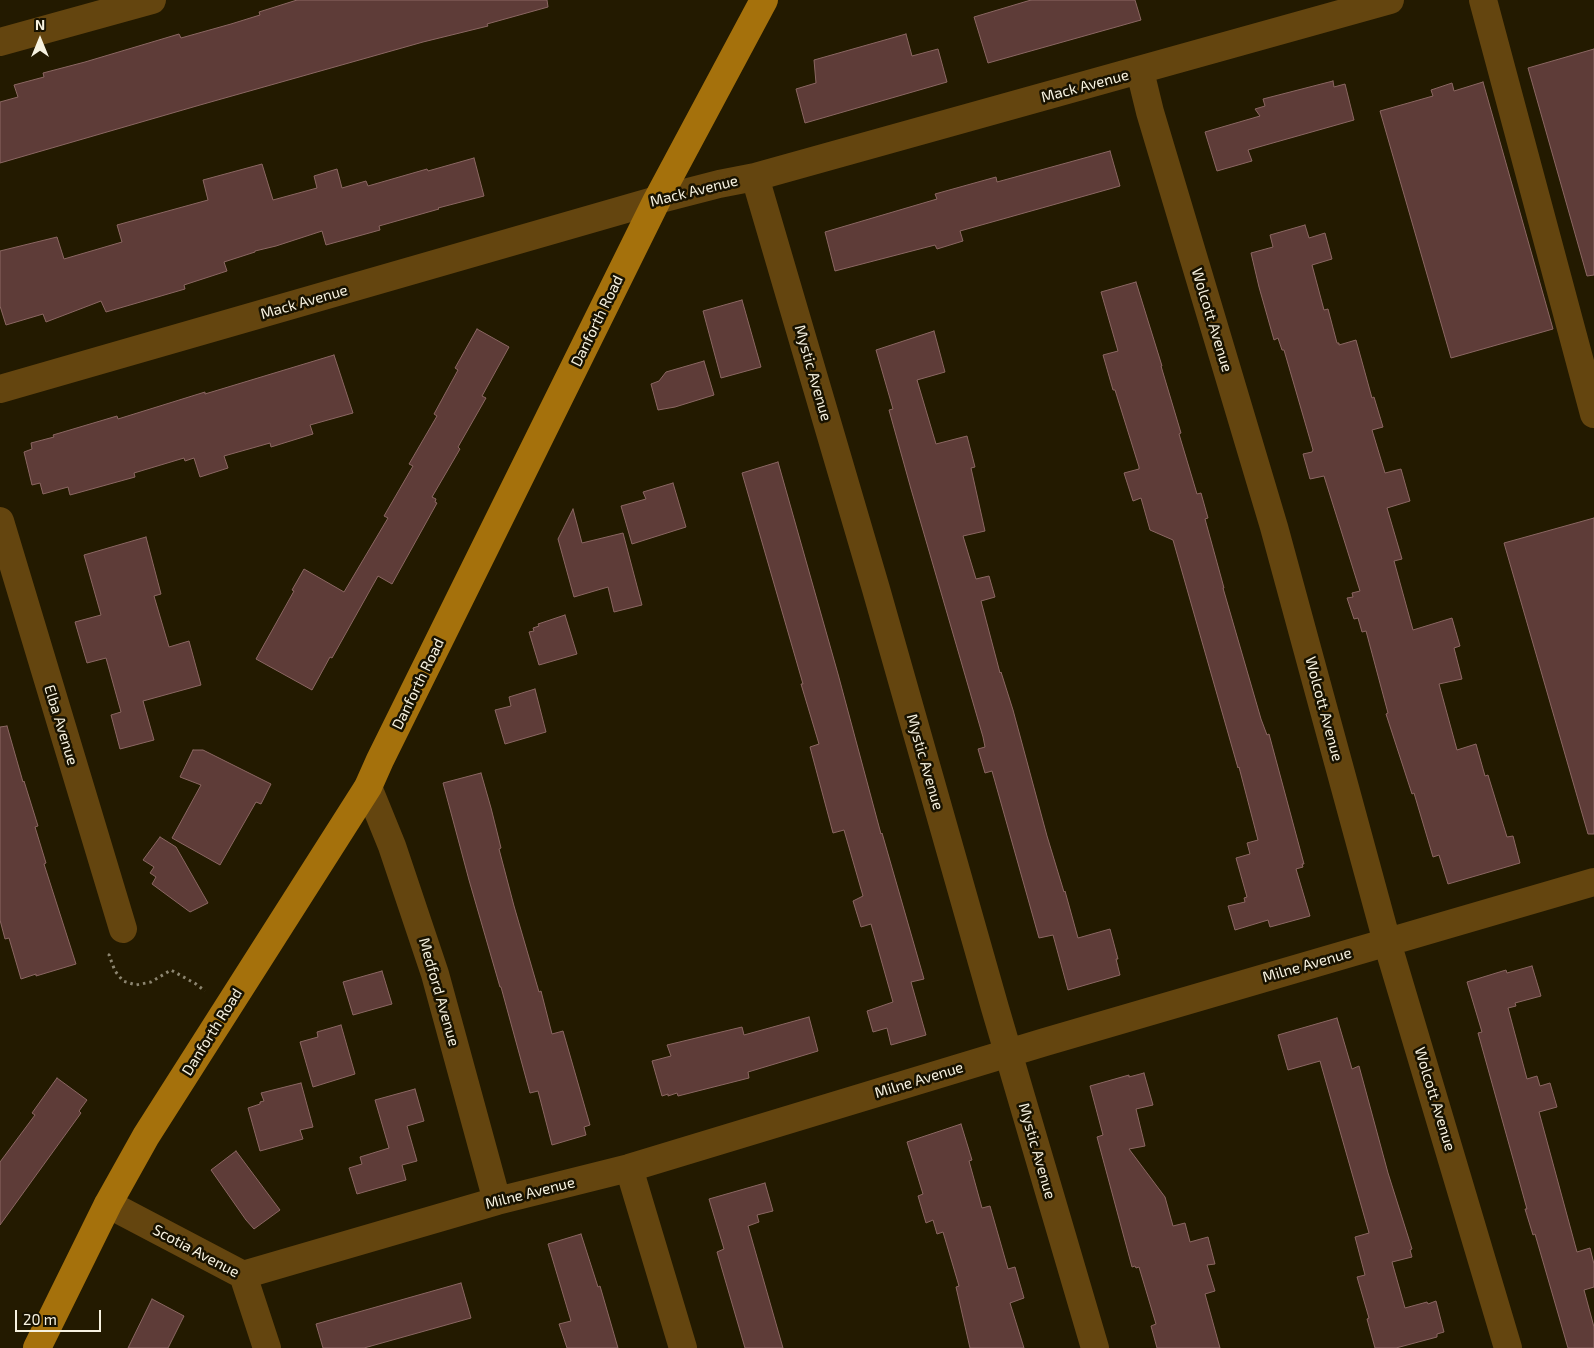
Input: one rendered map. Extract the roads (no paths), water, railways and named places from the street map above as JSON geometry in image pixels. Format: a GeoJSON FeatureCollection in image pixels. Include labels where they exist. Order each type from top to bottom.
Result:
{"type":"FeatureCollection","features":[{"type":"Feature","properties":{"kind":"main road","name":"Danforth Road"},"geometry":{"type":"LineString","coordinates":[[37,1348],[108,1204],[146,1136],[368,787],[657,200],[764,0]]}},
{"type":"Feature","properties":{"kind":"street"},"geometry":{"type":"LineString","coordinates":[[0,42],[118,5],[152,0]]}},
{"type":"Feature","properties":{"kind":"street","name":"Mack Avenue"},"geometry":{"type":"LineString","coordinates":[[0,390],[657,200],[755,176],[1390,0]]}},
{"type":"Feature","properties":{"kind":"street"},"geometry":{"type":"LineString","coordinates":[[1483,0],[1594,414]]}},
{"type":"Feature","properties":{"kind":"street","name":"Wolcott Avenue"},"geometry":{"type":"LineString","coordinates":[[1140,70],[1153,122],[1274,527],[1388,942],[1508,1348]]}},
{"type":"Feature","properties":{"kind":"street","name":"Mystic Avenue"},"geometry":{"type":"LineString","coordinates":[[755,176],[1095,1348]]}},
{"type":"Feature","properties":{"kind":"street","name":"Elba Avenue"},"geometry":{"type":"LineString","coordinates":[[0,521],[123,929]]}},
{"type":"Feature","properties":{"kind":"street","name":"Medford Avenue"},"geometry":{"type":"LineString","coordinates":[[368,787],[392,846],[435,974],[497,1201]]}},
{"type":"Feature","properties":{"kind":"street","name":"Milne Avenue"},"geometry":{"type":"LineString","coordinates":[[244,1274],[497,1201],[629,1168],[1008,1053],[1594,882]]}},
{"type":"Feature","properties":{"kind":"street"},"geometry":{"type":"LineString","coordinates":[[629,1168],[683,1348]]}},
{"type":"Feature","properties":{"kind":"street","name":"Scotia Avenue"},"geometry":{"type":"LineString","coordinates":[[108,1204],[244,1274],[267,1348]]}}]}
